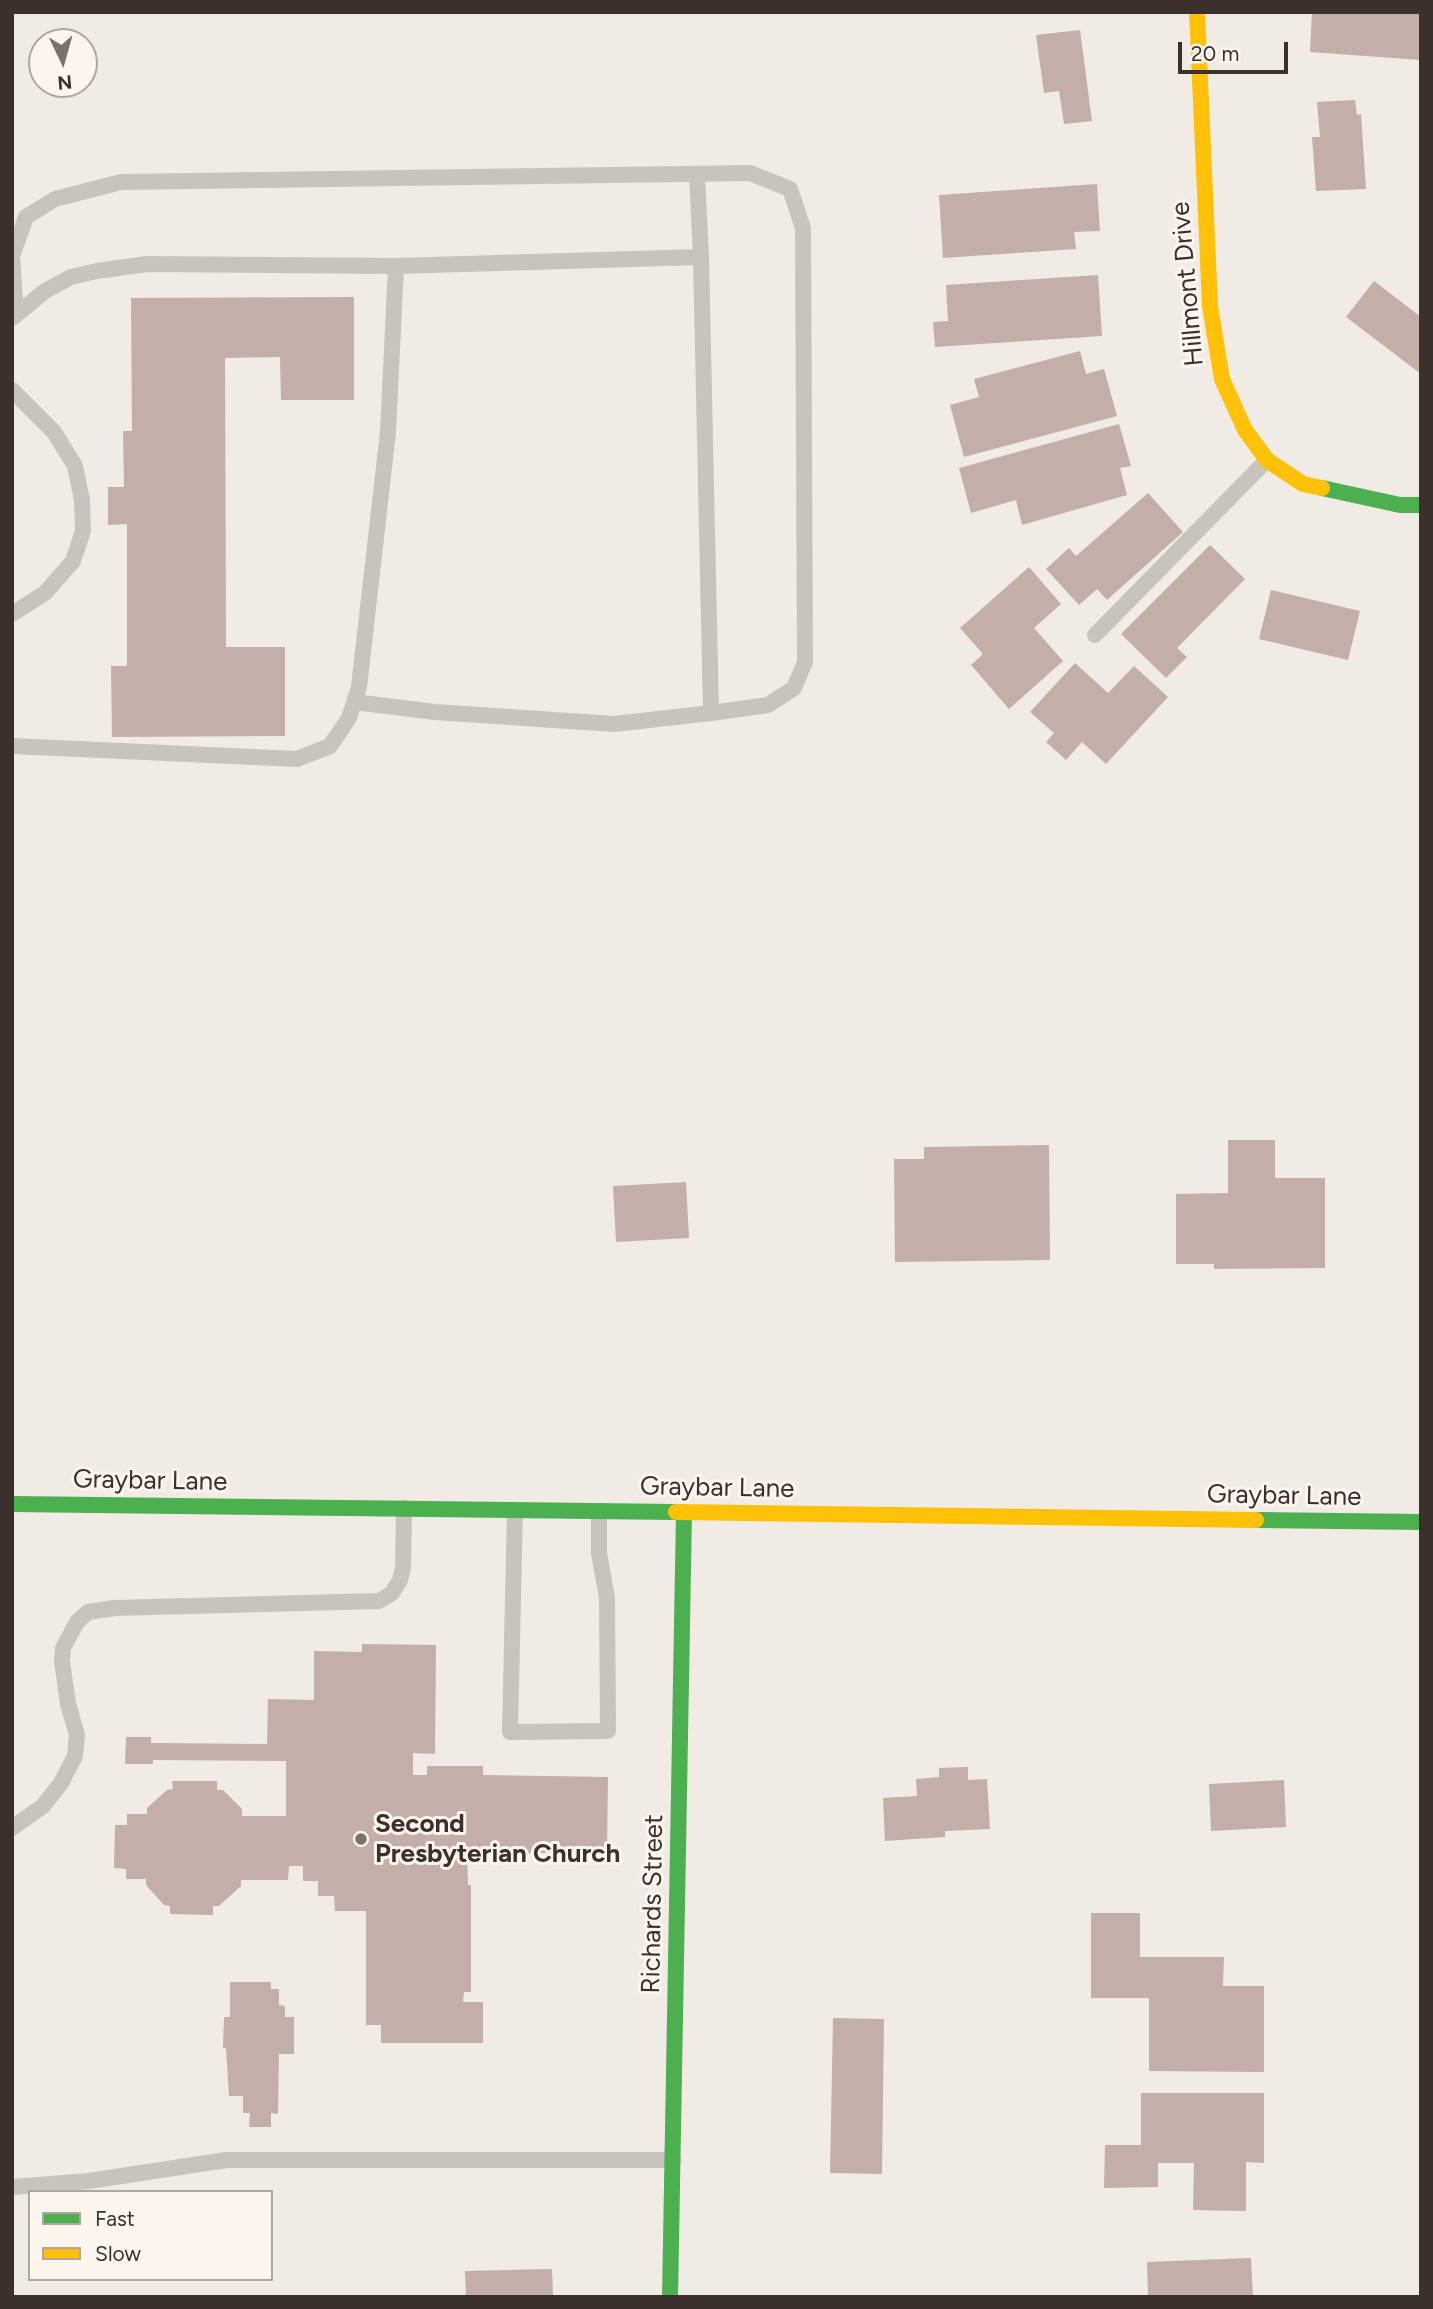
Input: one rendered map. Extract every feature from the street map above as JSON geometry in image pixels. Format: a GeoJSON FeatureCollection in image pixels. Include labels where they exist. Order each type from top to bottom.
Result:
{"type":"FeatureCollection","features":[{"type":"Feature","properties":{"kind":"street","name":"Hillmont Drive"},"geometry":{"type":"LineString","coordinates":[[1197,12],[1210,306],[1222,379],[1245,430],[1267,460],[1303,484],[1400,505],[1421,505]]}},
{"type":"Feature","properties":{"kind":"street","name":"Graybar Lane"},"geometry":{"type":"LineString","coordinates":[[12,1504],[1421,1522]]}},
{"type":"Feature","properties":{"kind":"street","name":"Richards Street"},"geometry":{"type":"LineString","coordinates":[[670,2297],[684,1512]]}},
{"type":"Feature","properties":{"kind":"lane"},"geometry":{"type":"LineString","coordinates":[[14,317],[12,257],[26,217],[55,199],[121,182],[750,173],[790,189],[803,228],[805,662],[794,688],[768,705],[614,724],[435,712],[354,702]]}},
{"type":"Feature","properties":{"kind":"lane"},"geometry":{"type":"LineString","coordinates":[[697,174],[711,713]]}},
{"type":"Feature","properties":{"kind":"lane"},"geometry":{"type":"LineString","coordinates":[[14,317],[45,291],[71,277],[147,264],[396,265],[701,257]]}},
{"type":"Feature","properties":{"kind":"lane"},"geometry":{"type":"LineString","coordinates":[[12,746],[297,759],[330,746],[349,718],[359,687],[388,432],[396,265]]}},
{"type":"Feature","properties":{"kind":"lane"},"geometry":{"type":"LineString","coordinates":[[12,390],[54,432],[75,466],[82,500],[83,531],[73,561],[46,593],[12,614]]}},
{"type":"Feature","properties":{"kind":"lane"},"geometry":{"type":"LineString","coordinates":[[1095,635],[1267,460]]}},
{"type":"Feature","properties":{"kind":"lane"},"geometry":{"type":"LineString","coordinates":[[12,1828],[43,1805],[71,1766],[77,1742],[68,1704],[62,1648],[77,1622],[88,1612],[99,1609],[379,1601],[392,1593],[400,1580],[403,1568],[404,1508]]}},
{"type":"Feature","properties":{"kind":"lane"},"geometry":{"type":"LineString","coordinates":[[515,1510],[510,1732],[608,1731],[607,1598],[599,1553],[599,1511]]}},
{"type":"Feature","properties":{"kind":"lane"},"geometry":{"type":"LineString","coordinates":[[12,2187],[89,2182],[226,2160],[673,2160]]}},
{"type":"Feature","properties":{"kind":"building"},"geometry":{"type":"Polygon","coordinates":[[[1312,12],[1421,12],[1421,60],[1310,52],[1312,12]]]}},
{"type":"Feature","properties":{"kind":"building"},"geometry":{"type":"Polygon","coordinates":[[[1080,30],[1092,121],[1064,124],[1059,91],[1044,93],[1036,35],[1080,30]]]}},
{"type":"Feature","properties":{"kind":"building"},"geometry":{"type":"Polygon","coordinates":[[[1355,100],[1357,115],[1361,114],[1366,189],[1316,191],[1312,137],[1320,137],[1317,102],[1355,100]]]}},
{"type":"Feature","properties":{"kind":"building"},"geometry":{"type":"Polygon","coordinates":[[[1097,184],[1100,231],[1074,232],[1076,249],[943,258],[939,195],[1097,184]]]}},
{"type":"Feature","properties":{"kind":"building"},"geometry":{"type":"Polygon","coordinates":[[[1098,275],[1102,336],[935,347],[933,322],[948,321],[946,285],[1098,275]]]}},
{"type":"Feature","properties":{"kind":"building"},"geometry":{"type":"Polygon","coordinates":[[[1374,281],[1421,317],[1421,374],[1346,317],[1374,281]]]}},
{"type":"Feature","properties":{"kind":"building"},"geometry":{"type":"Polygon","coordinates":[[[354,297],[354,400],[281,400],[280,357],[225,358],[226,647],[285,647],[285,736],[112,737],[111,666],[127,666],[127,524],[108,525],[108,487],[124,487],[123,431],[132,431],[131,298],[354,297]]]}},
{"type":"Feature","properties":{"kind":"building"},"geometry":{"type":"Polygon","coordinates":[[[1080,351],[1086,374],[1104,369],[1117,416],[964,457],[950,405],[979,397],[974,379],[1080,351]]]}},
{"type":"Feature","properties":{"kind":"building"},"geometry":{"type":"Polygon","coordinates":[[[1119,424],[1131,466],[1120,468],[1127,495],[1022,525],[1016,500],[971,513],[959,468],[1119,424]]]}},
{"type":"Feature","properties":{"kind":"building"},"geometry":{"type":"Polygon","coordinates":[[[1148,493],[1183,532],[1107,600],[1097,589],[1079,605],[1046,569],[1069,548],[1076,556],[1148,493]]]}},
{"type":"Feature","properties":{"kind":"building"},"geometry":{"type":"Polygon","coordinates":[[[1210,545],[1245,579],[1177,648],[1187,657],[1166,678],[1121,634],[1210,545]]]}},
{"type":"Feature","properties":{"kind":"building"},"geometry":{"type":"Polygon","coordinates":[[[1029,567],[1061,604],[1034,628],[1063,661],[1009,709],[971,665],[983,654],[960,628],[1029,567]]]}},
{"type":"Feature","properties":{"kind":"building"},"geometry":{"type":"Polygon","coordinates":[[[1271,590],[1360,611],[1348,660],[1259,639],[1271,590]]]}},
{"type":"Feature","properties":{"kind":"building"},"geometry":{"type":"Polygon","coordinates":[[[1075,663],[1108,693],[1134,666],[1168,697],[1106,764],[1082,742],[1066,760],[1046,742],[1054,733],[1030,712],[1075,663]]]}},
{"type":"Feature","properties":{"kind":"building"},"geometry":{"type":"Polygon","coordinates":[[[1228,1140],[1275,1140],[1275,1178],[1325,1178],[1325,1268],[1214,1269],[1214,1264],[1176,1264],[1176,1194],[1228,1193],[1228,1140]]]}},
{"type":"Feature","properties":{"kind":"building"},"geometry":{"type":"Polygon","coordinates":[[[1049,1145],[1050,1260],[895,1262],[894,1159],[924,1159],[924,1147],[1049,1145]]]}},
{"type":"Feature","properties":{"kind":"building"},"geometry":{"type":"Polygon","coordinates":[[[686,1182],[689,1238],[616,1242],[613,1186],[686,1182]]]}},
{"type":"Feature","properties":{"kind":"building","name":"Second Presbyterian Church"},"geometry":{"type":"Polygon","coordinates":[[[362,1644],[436,1645],[435,1754],[413,1753],[413,1775],[427,1775],[427,1766],[483,1766],[483,1775],[608,1777],[607,1854],[467,1852],[468,1885],[471,1885],[471,1992],[464,1992],[463,2002],[483,2002],[483,2043],[381,2043],[381,2025],[366,2025],[366,1911],[335,1911],[334,1896],[318,1896],[318,1881],[303,1881],[303,1866],[289,1866],[288,1880],[241,1880],[241,1886],[219,1906],[213,1906],[213,1915],[170,1914],[170,1906],[164,1905],[146,1885],[146,1879],[126,1879],[126,1869],[114,1868],[115,1825],[127,1825],[127,1814],[147,1814],[147,1808],[167,1790],[173,1789],[172,1781],[217,1781],[217,1790],[223,1790],[242,1809],[242,1816],[286,1816],[286,1761],[153,1760],[153,1764],[125,1764],[126,1737],[151,1737],[151,1743],[267,1744],[268,1699],[314,1700],[314,1651],[362,1652],[362,1644]]]}},
{"type":"Feature","properties":{"kind":"building"},"geometry":{"type":"Polygon","coordinates":[[[968,1767],[968,1780],[987,1779],[990,1829],[945,1831],[945,1837],[885,1841],[883,1798],[917,1796],[916,1779],[939,1777],[939,1768],[968,1767]]]}},
{"type":"Feature","properties":{"kind":"building"},"geometry":{"type":"Polygon","coordinates":[[[1284,1780],[1286,1827],[1211,1831],[1209,1784],[1284,1780]]]}},
{"type":"Feature","properties":{"kind":"building"},"geometry":{"type":"Polygon","coordinates":[[[1091,1913],[1140,1913],[1140,1957],[1224,1957],[1223,1986],[1264,1986],[1264,2072],[1149,2071],[1149,1998],[1091,1998],[1091,1913]]]}},
{"type":"Feature","properties":{"kind":"building"},"geometry":{"type":"Polygon","coordinates":[[[230,1982],[271,1982],[271,1989],[279,1989],[279,2005],[285,2006],[285,2017],[294,2017],[294,2054],[279,2054],[278,2114],[271,2113],[271,2127],[249,2127],[250,2113],[243,2113],[243,2096],[229,2096],[226,2048],[223,2048],[224,2017],[230,2017],[230,1982]]]}},
{"type":"Feature","properties":{"kind":"building"},"geometry":{"type":"Polygon","coordinates":[[[833,2018],[884,2019],[882,2174],[830,2173],[833,2018]]]}},
{"type":"Feature","properties":{"kind":"building"},"geometry":{"type":"Polygon","coordinates":[[[1141,2093],[1264,2093],[1264,2163],[1246,2162],[1246,2211],[1193,2210],[1194,2163],[1158,2163],[1158,2187],[1104,2188],[1105,2145],[1141,2145],[1141,2093]]]}},
{"type":"Feature","properties":{"kind":"building"},"geometry":{"type":"Polygon","coordinates":[[[1251,2258],[1253,2297],[1148,2297],[1147,2262],[1251,2258]]]}},
{"type":"Feature","properties":{"kind":"building"},"geometry":{"type":"Polygon","coordinates":[[[552,2269],[553,2297],[466,2297],[465,2271],[552,2269]]]}},
{"type":"Feature","properties":{"kind":"traffic: fast"},"geometry":{"type":"LineString","coordinates":[[1322,488],[1400,505],[1421,505]]}},
{"type":"Feature","properties":{"kind":"traffic: fast"},"geometry":{"type":"LineString","coordinates":[[12,1504],[676,1512]]}},
{"type":"Feature","properties":{"kind":"traffic: fast"},"geometry":{"type":"LineString","coordinates":[[670,2297],[684,1512]]}},
{"type":"Feature","properties":{"kind":"traffic: fast"},"geometry":{"type":"LineString","coordinates":[[1256,1520],[1421,1522]]}},
{"type":"Feature","properties":{"kind":"traffic: slow"},"geometry":{"type":"LineString","coordinates":[[1197,12],[1210,306],[1222,379],[1245,430],[1267,460],[1303,484],[1322,488]]}},
{"type":"Feature","properties":{"kind":"traffic: slow"},"geometry":{"type":"LineString","coordinates":[[676,1512],[1256,1520]]}},
{"type":"Feature","properties":{"kind":"place","name":"Second Presbyterian Church"},"geometry":{"type":"Point","coordinates":[361,1839]}}]}
